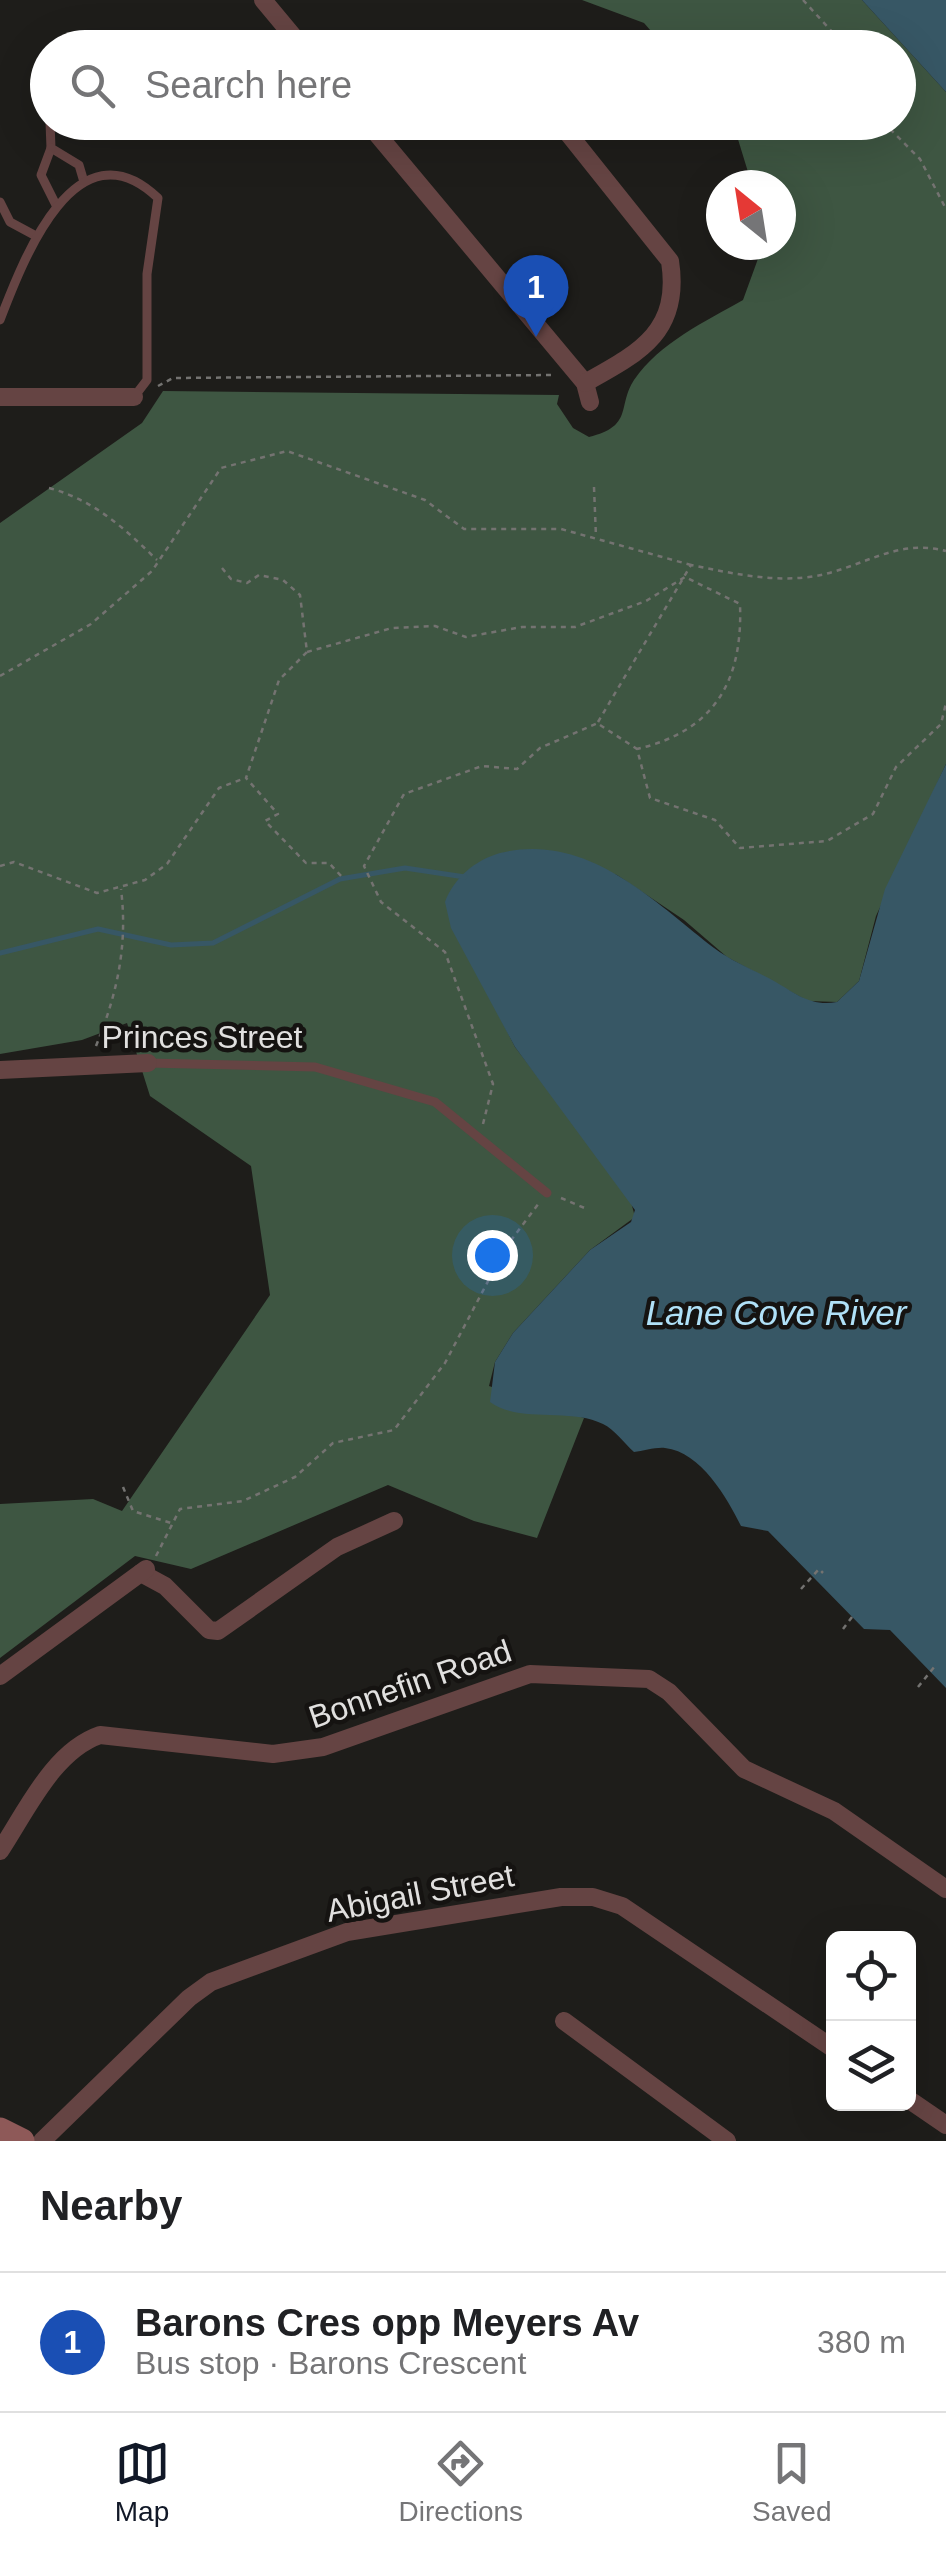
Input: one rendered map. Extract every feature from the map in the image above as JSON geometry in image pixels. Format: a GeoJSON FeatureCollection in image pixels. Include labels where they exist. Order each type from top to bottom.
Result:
{"type":"FeatureCollection","features":[{"type":"Feature","properties":{"kind":"main road"},"geometry":{"type":"LineString","coordinates":[[0,2130],[22,2141]]}},
{"type":"Feature","properties":{"kind":"street"},"geometry":{"type":"LineString","coordinates":[[263,0],[289,30]]}},
{"type":"Feature","properties":{"kind":"street"},"geometry":{"type":"LineString","coordinates":[[382,140],[587,392],[642,351],[664,323],[674,288],[670,261],[573,140]]}},
{"type":"Feature","properties":{"kind":"street"},"geometry":{"type":"LineString","coordinates":[[0,397],[134,397]]}},
{"type":"Feature","properties":{"kind":"street","name":"Princes Street"},"geometry":{"type":"LineString","coordinates":[[0,1070],[148,1064]]}},
{"type":"Feature","properties":{"kind":"street"},"geometry":{"type":"LineString","coordinates":[[0,1676],[143,1571],[165,1586],[209,1630],[218,1631],[336,1546],[394,1521]]}},
{"type":"Feature","properties":{"kind":"street","name":"Bonnefin Road"},"geometry":{"type":"LineString","coordinates":[[0,1851],[60,1763],[78,1744],[100,1735],[288,1754],[323,1747],[530,1674],[599,1674],[635,1676],[659,1683],[744,1769],[822,1804],[946,1889]]}},
{"type":"Feature","properties":{"kind":"street","name":"Abigail Street"},"geometry":{"type":"LineString","coordinates":[[42,2141],[189,1998],[211,1982],[347,1932],[577,1896],[622,1906],[826,2044]]}},
{"type":"Feature","properties":{"kind":"street"},"geometry":{"type":"LineString","coordinates":[[564,2021],[727,2141]]}},
{"type":"Feature","properties":{"kind":"street"},"geometry":{"type":"LineString","coordinates":[[916,2105],[946,2125]]}},
{"type":"Feature","properties":{"kind":"lane"},"geometry":{"type":"LineString","coordinates":[[51,140],[40,176],[56,205]]}},
{"type":"Feature","properties":{"kind":"lane"},"geometry":{"type":"LineString","coordinates":[[51,148],[79,165],[84,182]]}},
{"type":"Feature","properties":{"kind":"lane"},"geometry":{"type":"LineString","coordinates":[[0,320],[36,236],[56,205],[84,182],[110,175],[137,178],[158,198],[147,274],[147,380],[134,397]]}},
{"type":"Feature","properties":{"kind":"lane"},"geometry":{"type":"LineString","coordinates":[[0,202],[10,222],[36,236]]}},
{"type":"Feature","properties":{"kind":"lane","name":"Princes Street"},"geometry":{"type":"LineString","coordinates":[[148,1064],[315,1067],[435,1102],[547,1193]]}},
{"type":"Feature","properties":{"kind":"path"},"geometry":{"type":"LineString","coordinates":[[803,0],[830,30]]}},
{"type":"Feature","properties":{"kind":"path"},"geometry":{"type":"LineString","coordinates":[[902,140],[920,158],[946,208]]}},
{"type":"Feature","properties":{"kind":"path"},"geometry":{"type":"LineString","coordinates":[[134,397],[174,378],[555,375],[587,392]]}},
{"type":"Feature","properties":{"kind":"path"},"geometry":{"type":"LineString","coordinates":[[0,676],[91,624],[158,562],[221,468],[287,451],[425,500],[464,528],[562,529],[691,565],[780,579],[844,569],[881,552],[925,546],[946,552]]}},
{"type":"Feature","properties":{"kind":"path"},"geometry":{"type":"LineString","coordinates":[[594,487],[596,538]]}},
{"type":"Feature","properties":{"kind":"path"},"geometry":{"type":"LineString","coordinates":[[49,488],[78,496],[106,514],[158,562]]}},
{"type":"Feature","properties":{"kind":"path"},"geometry":{"type":"LineString","coordinates":[[480,1136],[493,1084],[445,952],[382,902],[364,866],[404,794],[482,766],[517,769],[540,748],[598,724],[691,565]]}},
{"type":"Feature","properties":{"kind":"path"},"geometry":{"type":"LineString","coordinates":[[222,568],[231,579],[247,582],[259,575],[283,580],[300,595],[307,652]]}},
{"type":"Feature","properties":{"kind":"path"},"geometry":{"type":"LineString","coordinates":[[246,778],[278,680],[307,652],[392,628],[436,626],[466,636],[522,627],[575,627],[646,601],[684,576]]}},
{"type":"Feature","properties":{"kind":"path"},"geometry":{"type":"LineString","coordinates":[[636,749],[673,740],[700,724],[720,696],[742,638],[740,604],[684,576]]}},
{"type":"Feature","properties":{"kind":"path"},"geometry":{"type":"LineString","coordinates":[[598,724],[636,749],[650,798],[715,820],[740,848],[827,841],[873,814],[896,767],[941,724],[946,703]]}},
{"type":"Feature","properties":{"kind":"path"},"geometry":{"type":"LineString","coordinates":[[246,778],[278,814],[265,821],[306,863],[329,863],[343,878]]}},
{"type":"Feature","properties":{"kind":"path"},"geometry":{"type":"LineString","coordinates":[[0,866],[14,862],[97,893],[145,880],[166,864],[220,788],[246,778]]}},
{"type":"Feature","properties":{"kind":"path"},"geometry":{"type":"LineString","coordinates":[[88,1066],[117,994],[125,918],[121,887]]}},
{"type":"Feature","properties":{"kind":"path"},"geometry":{"type":"LineString","coordinates":[[143,1571],[180,1509],[244,1500],[295,1477],[333,1443],[394,1430],[445,1363],[506,1247],[547,1193],[587,1208]]}},
{"type":"Feature","properties":{"kind":"path"},"geometry":{"type":"LineString","coordinates":[[123,1487],[133,1511],[172,1523]]}},
{"type":"Feature","properties":{"kind":"path"},"geometry":{"type":"LineString","coordinates":[[801,1589],[818,1569],[823,1573]]}},
{"type":"Feature","properties":{"kind":"path"},"geometry":{"type":"LineString","coordinates":[[843,1629],[855,1613]]}},
{"type":"Feature","properties":{"kind":"path"},"geometry":{"type":"LineString","coordinates":[[918,1687],[935,1666]]}},
{"type":"Feature","properties":{"kind":"green space"},"geometry":{"type":"Polygon","coordinates":[[[582,0],[862,0],[889,30],[650,30],[644,23],[582,0]]]}},
{"type":"Feature","properties":{"kind":"green space"},"geometry":{"type":"Polygon","coordinates":[[[916,59],[946,92],[946,764],[876,916],[859,981],[837,1002],[808,1001],[727,957],[684,920],[617,875],[533,850],[503,853],[470,958],[515,1047],[606,1166],[631,1202],[635,1217],[590,1250],[513,1333],[495,1362],[489,1386],[584,1418],[537,1538],[474,1521],[388,1485],[191,1569],[135,1556],[0,1658],[0,1504],[93,1499],[122,1511],[270,1295],[251,1166],[150,1096],[127,1023],[82,1040],[0,1054],[0,523],[142,423],[163,391],[559,395],[557,404],[573,428],[589,437],[619,421],[634,380],[656,355],[743,300],[758,260],[796,260],[796,170],[747,170],[738,140],[916,140],[916,59]]]}},
{"type":"Feature","properties":{"kind":"water"},"geometry":{"type":"Polygon","coordinates":[[[862,0],[946,0],[946,92],[916,59],[916,30],[889,30],[862,0]]]}},
{"type":"Feature","properties":{"kind":"water","name":"Lane Cove River"},"geometry":{"type":"Polygon","coordinates":[[[946,764],[946,1688],[890,1630],[864,1629],[768,1531],[741,1526],[711,1478],[690,1458],[665,1448],[634,1452],[611,1429],[590,1419],[516,1412],[490,1402],[495,1362],[513,1333],[590,1250],[631,1222],[635,1210],[515,1047],[451,928],[445,902],[460,878],[491,856],[532,849],[561,852],[590,861],[642,891],[736,962],[804,998],[819,1003],[837,1002],[859,981],[885,889],[946,764]]]}},
{"type":"Feature","properties":{"kind":"waterway"},"geometry":{"type":"LineString","coordinates":[[0,953],[98,929],[171,945],[213,943],[340,879],[405,868],[465,877]]}},
{"type":"Feature","properties":{"kind":"place","name":"Barons Cres opp Meyers Av"},"geometry":{"type":"Point","coordinates":[536,337]}}]}
